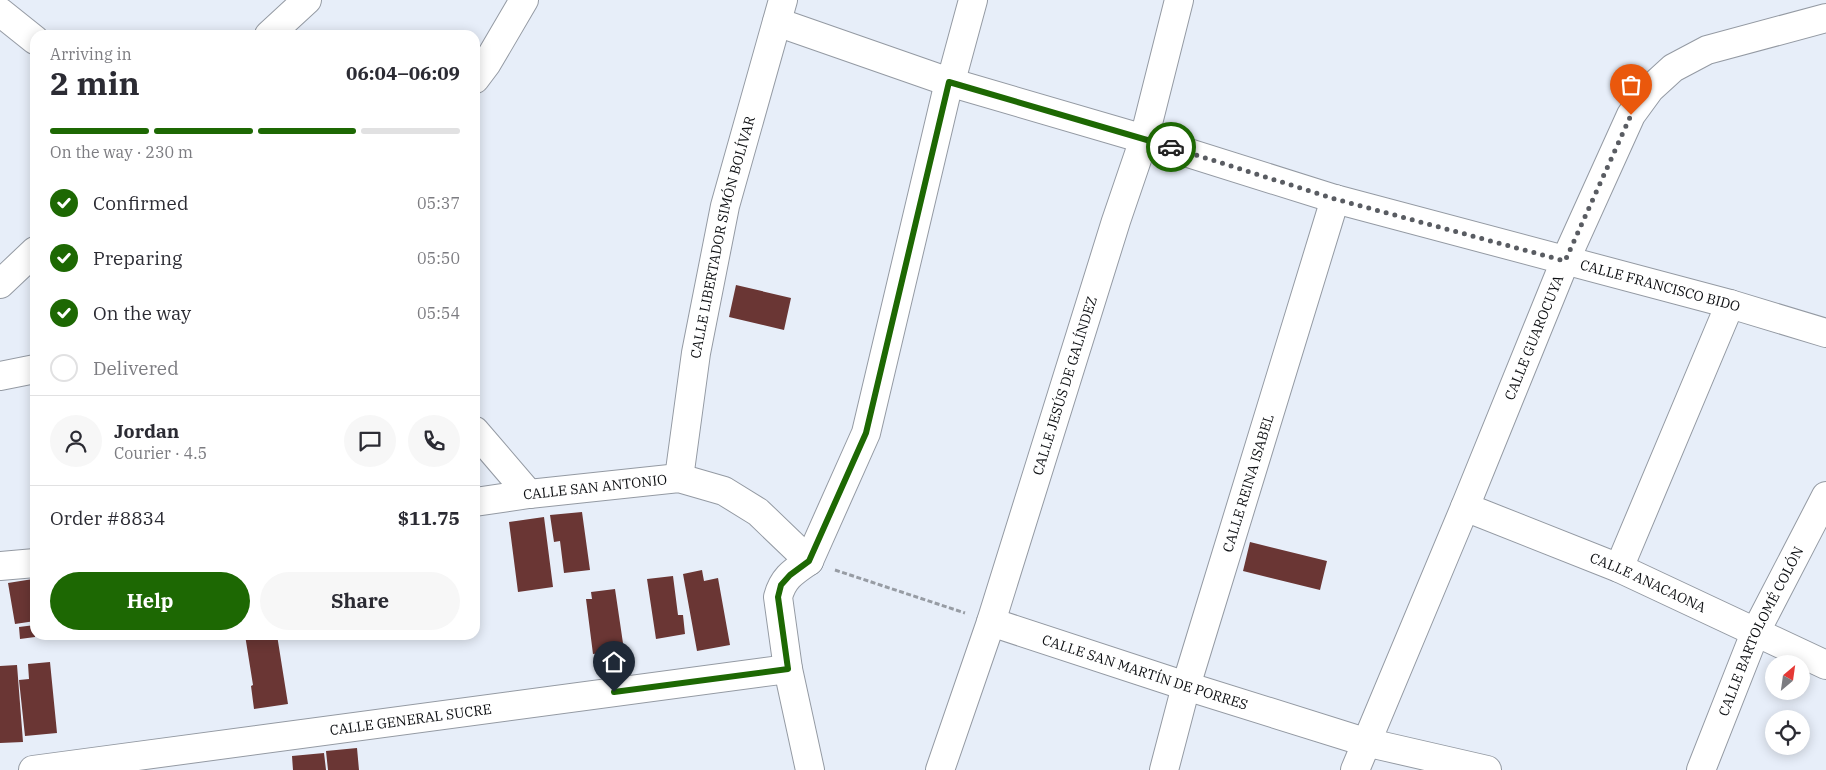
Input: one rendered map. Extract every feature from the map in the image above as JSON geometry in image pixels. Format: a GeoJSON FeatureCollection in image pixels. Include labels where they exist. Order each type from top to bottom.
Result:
{"type":"FeatureCollection","features":[{"type":"Feature","properties":{"kind":"street"},"geometry":{"type":"LineString","coordinates":[[274,30],[307,0]]}},
{"type":"Feature","properties":{"kind":"street"},"geometry":{"type":"LineString","coordinates":[[480,72],[524,0]]}},
{"type":"Feature","properties":{"kind":"street"},"geometry":{"type":"LineString","coordinates":[[810,770],[788,669],[778,597],[781,585],[790,575],[809,561],[866,433],[949,82],[973,0]]}},
{"type":"Feature","properties":{"kind":"street","name":"CALLE JESÚS DE GALÍNDEZ"},"geometry":{"type":"LineString","coordinates":[[940,770],[991,622],[1116,221],[1144,139],[1179,0]]}},
{"type":"Feature","properties":{"kind":"street","name":"CALLE FRANCISCO BIDO"},"geometry":{"type":"LineString","coordinates":[[780,11],[949,82],[1144,139],[1335,199],[1730,304],[1826,333]]}},
{"type":"Feature","properties":{"kind":"street","name":"CALLE LIBERTADOR SIMÓN BOLÍVAR"},"geometry":{"type":"LineString","coordinates":[[678,478],[696,353],[725,206],[780,11]]}},
{"type":"Feature","properties":{"kind":"street"},"geometry":{"type":"LineString","coordinates":[[0,12],[30,36]]}},
{"type":"Feature","properties":{"kind":"street","name":"CALLE GUAROCUYA"},"geometry":{"type":"LineString","coordinates":[[1355,770],[1565,261],[1631,115],[1650,89],[1673,68],[1708,50],[1826,18]]}},
{"type":"Feature","properties":{"kind":"street","name":"CALLE REINA ISABEL"},"geometry":{"type":"LineString","coordinates":[[1164,770],[1186,686],[1335,199]]}},
{"type":"Feature","properties":{"kind":"street"},"geometry":{"type":"LineString","coordinates":[[0,284],[30,256]]}},
{"type":"Feature","properties":{"kind":"street"},"geometry":{"type":"LineString","coordinates":[[1619,568],[1730,304]]}},
{"type":"Feature","properties":{"kind":"street"},"geometry":{"type":"LineString","coordinates":[[0,376],[30,370]]}},
{"type":"Feature","properties":{"kind":"street"},"geometry":{"type":"LineString","coordinates":[[480,437],[529,494]]}},
{"type":"Feature","properties":{"kind":"street","name":"CALLE SAN ANTONIO"},"geometry":{"type":"LineString","coordinates":[[480,501],[678,478],[724,491],[758,512],[809,561]]}},
{"type":"Feature","properties":{"kind":"street","name":"CALLE BARTOLOMÉ COLÓN"},"geometry":{"type":"LineString","coordinates":[[1701,770],[1756,633],[1826,496]]}},
{"type":"Feature","properties":{"kind":"street","name":"CALLE ANACAONA"},"geometry":{"type":"LineString","coordinates":[[1465,507],[1619,568],[1826,665]]}},
{"type":"Feature","properties":{"kind":"street"},"geometry":{"type":"LineString","coordinates":[[0,566],[30,563]]}},
{"type":"Feature","properties":{"kind":"street","name":"CALLE SAN MARTÍN DE PORRES"},"geometry":{"type":"LineString","coordinates":[[991,622],[1186,686],[1366,742],[1484,770]]}},
{"type":"Feature","properties":{"kind":"street","name":"CALLE GENERAL SUCRE"},"geometry":{"type":"LineString","coordinates":[[33,770],[788,669]]}},
{"type":"Feature","properties":{"kind":"path"},"geometry":{"type":"LineString","coordinates":[[809,561],[991,622]]}},
{"type":"Feature","properties":{"kind":"building"},"geometry":{"type":"Polygon","coordinates":[[[736,285],[791,298],[784,330],[729,317],[736,285]]]}},
{"type":"Feature","properties":{"kind":"building"},"geometry":{"type":"Polygon","coordinates":[[[582,512],[590,570],[564,573],[560,541],[554,542],[550,515],[582,512]]]}},
{"type":"Feature","properties":{"kind":"building"},"geometry":{"type":"Polygon","coordinates":[[[544,517],[553,587],[518,592],[509,522],[544,517]]]}},
{"type":"Feature","properties":{"kind":"building"},"geometry":{"type":"Polygon","coordinates":[[[1250,542],[1327,561],[1320,590],[1243,571],[1250,542]]]}},
{"type":"Feature","properties":{"kind":"building"},"geometry":{"type":"Polygon","coordinates":[[[702,570],[704,581],[718,578],[730,645],[697,651],[683,574],[702,570]]]}},
{"type":"Feature","properties":{"kind":"building"},"geometry":{"type":"Polygon","coordinates":[[[673,576],[678,615],[683,615],[685,634],[656,639],[647,579],[673,576]]]}},
{"type":"Feature","properties":{"kind":"building"},"geometry":{"type":"Polygon","coordinates":[[[30,579],[30,622],[15,624],[8,583],[30,579]]]}},
{"type":"Feature","properties":{"kind":"building"},"geometry":{"type":"Polygon","coordinates":[[[615,589],[624,650],[593,654],[586,599],[592,599],[591,592],[615,589]]]}},
{"type":"Feature","properties":{"kind":"building"},"geometry":{"type":"Polygon","coordinates":[[[30,626],[30,638],[20,639],[19,627],[30,626]]]}},
{"type":"Feature","properties":{"kind":"building"},"geometry":{"type":"Polygon","coordinates":[[[246,640],[278,640],[288,704],[254,709],[251,686],[253,685],[246,640]]]}},
{"type":"Feature","properties":{"kind":"building"},"geometry":{"type":"Polygon","coordinates":[[[50,662],[57,733],[25,736],[19,680],[29,679],[28,664],[50,662]]]}},
{"type":"Feature","properties":{"kind":"building"},"geometry":{"type":"Polygon","coordinates":[[[17,665],[23,742],[0,743],[0,666],[17,665]]]}},
{"type":"Feature","properties":{"kind":"building"},"geometry":{"type":"Polygon","coordinates":[[[357,748],[359,770],[328,770],[326,751],[357,748]]]}},
{"type":"Feature","properties":{"kind":"building"},"geometry":{"type":"Polygon","coordinates":[[[324,753],[326,770],[293,770],[292,756],[324,753]]]}},
{"type":"Feature","properties":{"kind":"way so far"},"geometry":{"type":"LineString","coordinates":[[1171,147],[1335,199],[1565,261],[1631,115]]}},
{"type":"Feature","properties":{"kind":"route"},"geometry":{"type":"LineString","coordinates":[[614,692],[788,669],[778,597],[781,585],[790,575],[809,561],[866,433],[949,82],[1171,147]]}}]}
